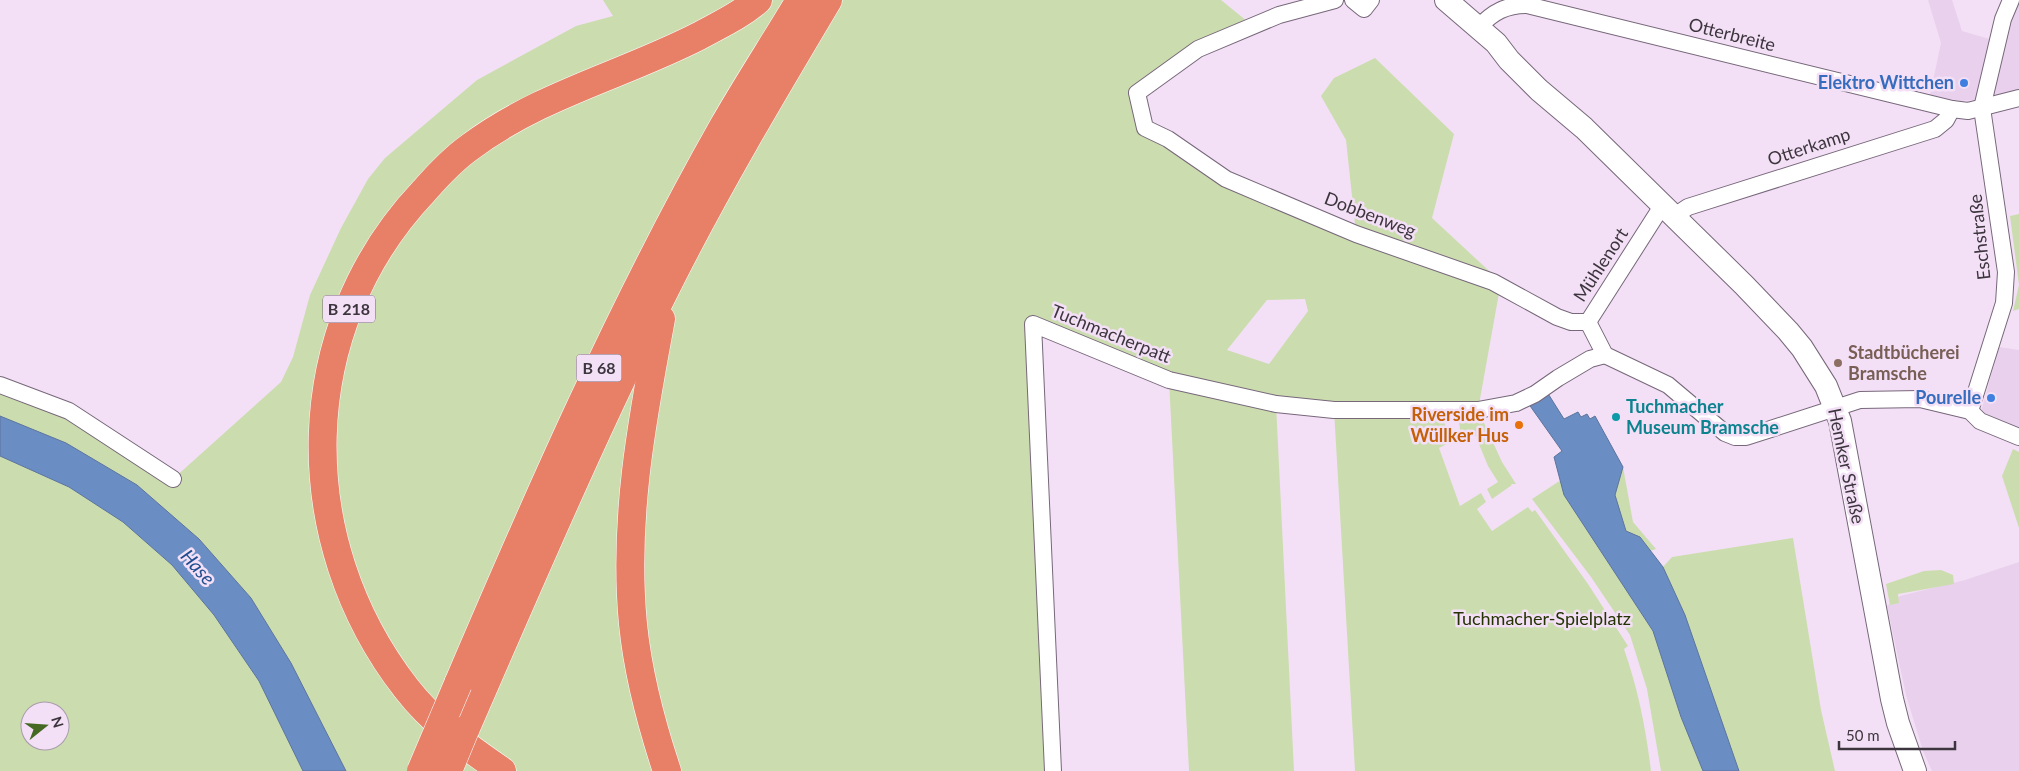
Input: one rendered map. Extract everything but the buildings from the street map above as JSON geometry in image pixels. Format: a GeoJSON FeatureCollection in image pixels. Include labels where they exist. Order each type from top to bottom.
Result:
{"type":"FeatureCollection","features":[{"type":"Feature","properties":{"kind":"highway","name":"B 218"},"geometry":{"type":"LineString","coordinates":[[502,771],[458,740],[407,690],[377,646],[355,603],[340,558],[326,504],[322,455],[323,406],[331,360],[344,319],[361,280],[384,239],[410,205],[469,148],[502,125],[535,107],[683,44],[715,27],[758,0]]}},
{"type":"Feature","properties":{"kind":"highway","name":"B 68"},"geometry":{"type":"LineString","coordinates":[[448,771],[468,691],[546,480],[601,362],[724,124],[800,0]]}},
{"type":"Feature","properties":{"kind":"highway","name":"B 68"},"geometry":{"type":"LineString","coordinates":[[421,771],[468,691],[579,472],[624,373],[668,284],[745,138],[828,0]]}},
{"type":"Feature","properties":{"kind":"highway"},"geometry":{"type":"LineString","coordinates":[[667,771],[654,730],[642,680],[633,624],[631,570],[633,491],[640,433],[668,284]]}},
{"type":"Feature","properties":{"kind":"main road","name":"Hemker Straße"},"geometry":{"type":"LineString","coordinates":[[1446,0],[1496,43],[1518,70],[1637,179],[1662,206],[1744,285],[1788,331],[1815,367],[1836,408],[1840,421],[1892,698],[1898,723],[1915,771]]}},
{"type":"Feature","properties":{"kind":"street","name":"Dobbenweg"},"geometry":{"type":"LineString","coordinates":[[1335,0],[1280,15],[1198,49],[1137,93],[1145,128],[1168,139],[1226,179],[1356,234],[1493,282],[1558,317],[1571,322],[1588,322]]}},
{"type":"Feature","properties":{"kind":"street"},"geometry":{"type":"LineString","coordinates":[[1353,0],[1364,10],[1372,0]]}},
{"type":"Feature","properties":{"kind":"street","name":"Eschstraße"},"geometry":{"type":"LineString","coordinates":[[1970,411],[2004,303],[2006,272],[1982,108],[2003,19],[2011,0]]}},
{"type":"Feature","properties":{"kind":"street","name":"Otterbreite"},"geometry":{"type":"LineString","coordinates":[[1479,27],[1488,17],[1502,9],[1515,5],[1527,5],[1952,110],[1968,111],[2019,98]]}},
{"type":"Feature","properties":{"kind":"street","name":"Otterkamp"},"geometry":{"type":"LineString","coordinates":[[1662,206],[1688,207],[1935,129],[1946,120],[1952,110]]}},
{"type":"Feature","properties":{"kind":"street","name":"Mühlenort"},"geometry":{"type":"LineString","coordinates":[[1605,355],[1588,322],[1662,206]]}},
{"type":"Feature","properties":{"kind":"street","name":"Tuchmacherpatt"},"geometry":{"type":"LineString","coordinates":[[1053,771],[1033,324],[1169,380],[1276,404],[1334,410],[1478,410],[1516,403],[1535,394],[1590,359],[1605,355]]}},
{"type":"Feature","properties":{"kind":"street"},"geometry":{"type":"LineString","coordinates":[[1605,355],[1668,385],[1725,432],[1735,437],[1746,437],[1860,400],[1920,399],[1970,411],[1980,421],[2019,437]]}},
{"type":"Feature","properties":{"kind":"street"},"geometry":{"type":"LineString","coordinates":[[0,385],[69,411],[173,479]]}},
{"type":"Feature","properties":{"kind":"shaded area"},"geometry":{"type":"Polygon","coordinates":[[[1928,0],[1952,0],[1962,31],[2000,42],[2014,0],[2019,0],[2019,90],[1960,101],[1930,95],[1941,43],[1928,0]]]}},
{"type":"Feature","properties":{"kind":"shaded area"},"geometry":{"type":"Polygon","coordinates":[[[1999,347],[2019,350],[2019,427],[1980,415],[1999,347]]]}},
{"type":"Feature","properties":{"kind":"shaded area"},"geometry":{"type":"Polygon","coordinates":[[[2019,562],[2019,771],[1932,771],[1923,751],[1906,695],[1887,606],[1900,596],[1965,580],[2019,562]]]}},
{"type":"Feature","properties":{"kind":"green space","name":"Tuchmacher-Spielplatz"},"geometry":{"type":"Polygon","coordinates":[[[603,0],[800,0],[571,489],[828,0],[1221,0],[1253,26],[1137,93],[1145,128],[1226,179],[1356,233],[1346,140],[1321,96],[1334,78],[1375,58],[1454,134],[1432,218],[1501,282],[1478,410],[1502,462],[1516,484],[1511,484],[1492,499],[1487,489],[1498,482],[1488,466],[1474,432],[1461,437],[1459,422],[1462,417],[1435,415],[1439,417],[1448,430],[1451,442],[1439,448],[1460,506],[1481,493],[1486,502],[1477,509],[1492,531],[1528,507],[1532,512],[1535,510],[1588,584],[1628,646],[1624,649],[1641,709],[1651,771],[1355,771],[1334,410],[1276,404],[1294,771],[1189,771],[1169,380],[1033,324],[1053,771],[346,771],[291,663],[251,598],[199,539],[137,485],[66,443],[0,416],[0,385],[69,411],[173,479],[281,382],[293,357],[310,295],[341,228],[368,179],[385,158],[477,80],[576,26],[613,16],[603,0]],[[1305,299],[1267,300],[1227,350],[1269,364],[1308,311],[1305,299]]]}},
{"type":"Feature","properties":{"kind":"green space"},"geometry":{"type":"Polygon","coordinates":[[[2019,214],[2019,285],[2010,216],[2019,214]]]}},
{"type":"Feature","properties":{"kind":"green space"},"geometry":{"type":"Polygon","coordinates":[[[2019,285],[2019,309],[2013,311],[2019,285]]]}},
{"type":"Feature","properties":{"kind":"green space"},"geometry":{"type":"Polygon","coordinates":[[[2013,449],[2019,452],[2019,528],[2002,476],[2013,449]]]}},
{"type":"Feature","properties":{"kind":"green space"},"geometry":{"type":"Polygon","coordinates":[[[0,456],[69,487],[123,522],[172,565],[214,615],[259,681],[303,771],[0,771],[0,456]]]}},
{"type":"Feature","properties":{"kind":"green space"},"geometry":{"type":"Polygon","coordinates":[[[1623,467],[1633,522],[1656,549],[1650,551],[1640,537],[1626,531],[1615,495],[1623,467]]]}},
{"type":"Feature","properties":{"kind":"green space"},"geometry":{"type":"Polygon","coordinates":[[[1561,480],[1564,495],[1653,631],[1681,717],[1703,771],[1661,771],[1647,689],[1630,635],[1591,577],[1532,499],[1561,480]]]}},
{"type":"Feature","properties":{"kind":"green space"},"geometry":{"type":"Polygon","coordinates":[[[1793,538],[1821,710],[1835,771],[1739,771],[1685,615],[1663,567],[1672,557],[1793,538]]]}},
{"type":"Feature","properties":{"kind":"green space"},"geometry":{"type":"Polygon","coordinates":[[[1941,570],[1953,575],[1954,584],[1898,594],[1899,603],[1890,605],[1886,584],[1924,571],[1941,570]]]}},
{"type":"Feature","properties":{"kind":"water"},"geometry":{"type":"Polygon","coordinates":[[[1547,392],[1564,419],[1578,412],[1581,417],[1587,414],[1590,419],[1595,416],[1623,467],[1615,495],[1626,531],[1640,537],[1663,567],[1685,615],[1739,771],[1703,771],[1681,717],[1653,631],[1564,495],[1554,457],[1562,451],[1528,403],[1547,392]]]}},
{"type":"Feature","properties":{"kind":"water","name":"Hase"},"geometry":{"type":"Polygon","coordinates":[[[0,416],[66,443],[137,485],[199,539],[251,598],[291,663],[346,771],[303,771],[259,681],[214,615],[172,565],[123,522],[69,487],[0,456],[0,416]]]}},
{"type":"Feature","properties":{"kind":"place","name":"Elektro Wittchen"},"geometry":{"type":"Point","coordinates":[1964,83]}},
{"type":"Feature","properties":{"kind":"place","name":"Stadtbücherei Bramsche"},"geometry":{"type":"Point","coordinates":[1838,363]}},
{"type":"Feature","properties":{"kind":"place","name":"Pourelle"},"geometry":{"type":"Point","coordinates":[1991,398]}},
{"type":"Feature","properties":{"kind":"place","name":"Tuchmacher Museum Bramsche"},"geometry":{"type":"Point","coordinates":[1616,417]}},
{"type":"Feature","properties":{"kind":"place","name":"Riverside im Wüllker Hus"},"geometry":{"type":"Point","coordinates":[1519,425]}}]}
